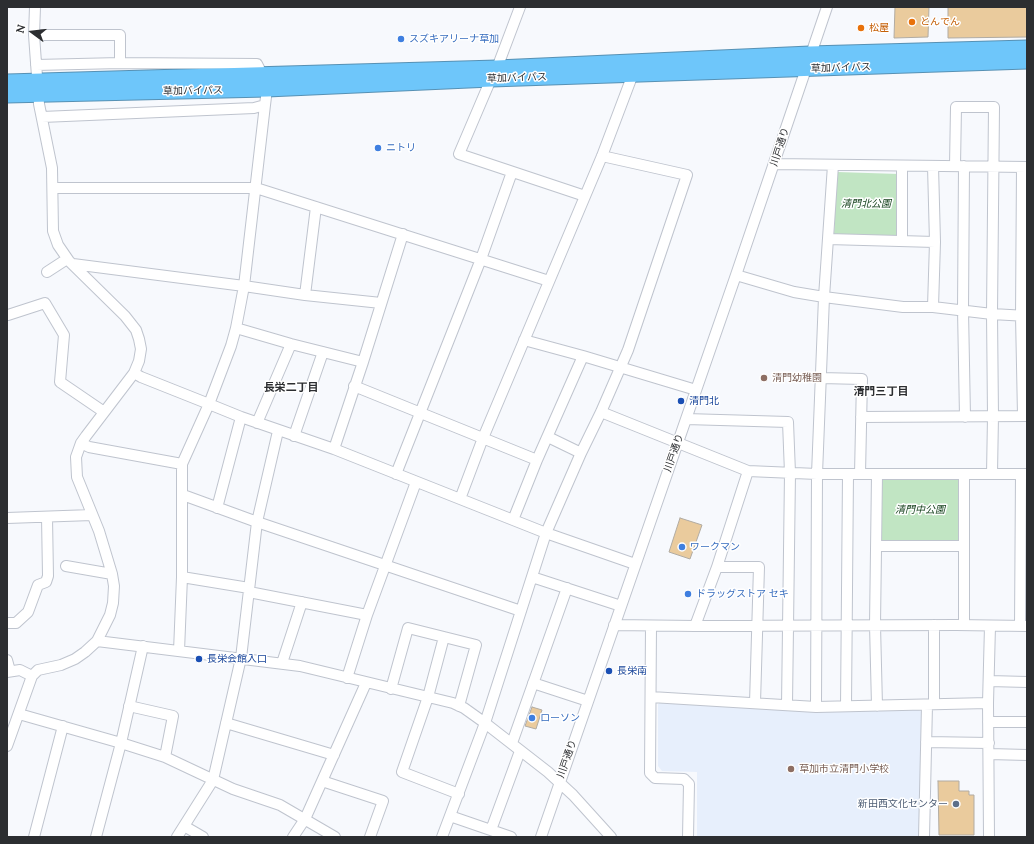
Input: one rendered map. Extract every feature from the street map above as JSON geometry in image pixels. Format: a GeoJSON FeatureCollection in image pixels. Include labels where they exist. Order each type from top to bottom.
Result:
{"type":"FeatureCollection","features":[{"type":"Feature","properties":{"kind":"highway","name":"草加バイパス"},"geometry":{"type":"LineString","coordinates":[[7,95],[38,88],[265,82],[494,73],[810,54],[1027,48]]}},
{"type":"Feature","properties":{"kind":"highway","name":"草加バイパス"},"geometry":{"type":"LineString","coordinates":[[494,73],[633,74],[1027,61]]}},
{"type":"Feature","properties":{"kind":"highway","name":"草加バイパス"},"geometry":{"type":"LineString","coordinates":[[7,82],[38,88]]}},
{"type":"Feature","properties":{"kind":"street"},"geometry":{"type":"LineString","coordinates":[[7,746],[32,676],[38,670],[61,665],[75,659],[85,652],[97,641],[110,615],[113,603],[114,586],[112,574],[99,531],[77,477],[76,457],[81,443],[134,373],[139,361],[141,349],[136,330],[125,316],[70,262],[55,238],[52,217],[53,188],[49,150],[42,117],[36,65],[34,35],[35,7]]}},
{"type":"Feature","properties":{"kind":"street"},"geometry":{"type":"LineString","coordinates":[[520,7],[494,73],[459,154],[584,196]]}},
{"type":"Feature","properties":{"kind":"street","name":"川戸通り"},"geometry":{"type":"LineString","coordinates":[[541,837],[736,275],[827,7]]}},
{"type":"Feature","properties":{"kind":"street"},"geometry":{"type":"LineString","coordinates":[[34,35],[120,35],[120,64]]}},
{"type":"Feature","properties":{"kind":"street"},"geometry":{"type":"LineString","coordinates":[[36,65],[257,64],[265,82],[265,105],[256,188],[244,286],[236,328],[231,346],[209,404],[182,464],[182,577],[179,650]]}},
{"type":"Feature","properties":{"kind":"street"},"geometry":{"type":"LineString","coordinates":[[460,499],[483,438],[602,156],[633,74]]}},
{"type":"Feature","properties":{"kind":"street"},"geometry":{"type":"LineString","coordinates":[[42,117],[254,108],[265,105]]}},
{"type":"Feature","properties":{"kind":"street"},"geometry":{"type":"LineString","coordinates":[[965,417],[960,166],[956,107],[994,107],[992,474]]}},
{"type":"Feature","properties":{"kind":"street"},"geometry":{"type":"LineString","coordinates":[[442,837],[485,723],[546,533],[628,350],[687,175],[602,156]]}},
{"type":"Feature","properties":{"kind":"street"},"geometry":{"type":"LineString","coordinates":[[774,164],[1024,167],[1025,416],[861,417]]}},
{"type":"Feature","properties":{"kind":"street"},"geometry":{"type":"LineString","coordinates":[[816,707],[818,474],[821,378],[824,297],[833,165]]}},
{"type":"Feature","properties":{"kind":"street"},"geometry":{"type":"LineString","coordinates":[[902,166],[902,241]]}},
{"type":"Feature","properties":{"kind":"street"},"geometry":{"type":"LineString","coordinates":[[933,166],[935,242],[933,307]]}},
{"type":"Feature","properties":{"kind":"street"},"geometry":{"type":"LineString","coordinates":[[396,474],[481,259],[512,172]]}},
{"type":"Feature","properties":{"kind":"street"},"geometry":{"type":"LineString","coordinates":[[53,188],[256,188],[549,281]]}},
{"type":"Feature","properties":{"kind":"street"},"geometry":{"type":"LineString","coordinates":[[305,295],[316,207]]}},
{"type":"Feature","properties":{"kind":"street"},"geometry":{"type":"LineString","coordinates":[[334,449],[403,234]]}},
{"type":"Feature","properties":{"kind":"street"},"geometry":{"type":"LineString","coordinates":[[828,239],[935,242]]}},
{"type":"Feature","properties":{"kind":"street"},"geometry":{"type":"LineString","coordinates":[[47,272],[70,262],[305,295],[381,303]]}},
{"type":"Feature","properties":{"kind":"street"},"geometry":{"type":"LineString","coordinates":[[736,275],[794,292],[824,297],[903,307],[933,307],[1024,316]]}},
{"type":"Feature","properties":{"kind":"street"},"geometry":{"type":"LineString","coordinates":[[8,315],[46,303],[64,336],[60,382],[104,412]]}},
{"type":"Feature","properties":{"kind":"street"},"geometry":{"type":"LineString","coordinates":[[236,328],[290,344],[363,362]]}},
{"type":"Feature","properties":{"kind":"street"},"geometry":{"type":"LineString","coordinates":[[524,340],[696,390]]}},
{"type":"Feature","properties":{"kind":"street"},"geometry":{"type":"LineString","coordinates":[[257,423],[290,344]]}},
{"type":"Feature","properties":{"kind":"street"},"geometry":{"type":"LineString","coordinates":[[294,436],[323,352]]}},
{"type":"Feature","properties":{"kind":"street"},"geometry":{"type":"LineString","coordinates":[[513,520],[537,460],[583,356]]}},
{"type":"Feature","properties":{"kind":"street"},"geometry":{"type":"LineString","coordinates":[[134,373],[240,417],[334,449],[546,533],[635,564]]}},
{"type":"Feature","properties":{"kind":"street"},"geometry":{"type":"LineString","coordinates":[[821,378],[862,379],[860,474]]}},
{"type":"Feature","properties":{"kind":"street"},"geometry":{"type":"LineString","coordinates":[[354,386],[537,460]]}},
{"type":"Feature","properties":{"kind":"street"},"geometry":{"type":"LineString","coordinates":[[601,412],[678,442],[748,472],[818,474],[1024,474],[1023,626],[614,625]]}},
{"type":"Feature","properties":{"kind":"street"},"geometry":{"type":"LineString","coordinates":[[218,508],[240,417]]}},
{"type":"Feature","properties":{"kind":"street"},"geometry":{"type":"LineString","coordinates":[[686,419],[788,422],[790,473],[787,705]]}},
{"type":"Feature","properties":{"kind":"street"},"geometry":{"type":"LineString","coordinates":[[177,837],[213,780],[241,658],[257,522],[278,431]]}},
{"type":"Feature","properties":{"kind":"street"},"geometry":{"type":"LineString","coordinates":[[548,437],[581,453]]}},
{"type":"Feature","properties":{"kind":"street"},"geometry":{"type":"LineString","coordinates":[[81,443],[89,447],[182,464]]}},
{"type":"Feature","properties":{"kind":"street"},"geometry":{"type":"LineString","coordinates":[[695,626],[748,472]]}},
{"type":"Feature","properties":{"kind":"street"},"geometry":{"type":"LineString","coordinates":[[846,706],[848,474]]}},
{"type":"Feature","properties":{"kind":"street"},"geometry":{"type":"LineString","coordinates":[[877,474],[875,625],[877,706]]}},
{"type":"Feature","properties":{"kind":"street"},"geometry":{"type":"LineString","coordinates":[[964,474],[964,625]]}},
{"type":"Feature","properties":{"kind":"street"},"geometry":{"type":"LineString","coordinates":[[347,678],[367,614],[416,482]]}},
{"type":"Feature","properties":{"kind":"street"},"geometry":{"type":"LineString","coordinates":[[183,495],[257,522],[520,611]]}},
{"type":"Feature","properties":{"kind":"street"},"geometry":{"type":"LineString","coordinates":[[7,518],[92,515]]}},
{"type":"Feature","properties":{"kind":"street"},"geometry":{"type":"LineString","coordinates":[[7,623],[16,623],[28,612],[38,584],[46,582],[48,576],[47,516]]}},
{"type":"Feature","properties":{"kind":"street"},"geometry":{"type":"LineString","coordinates":[[877,546],[964,546]]}},
{"type":"Feature","properties":{"kind":"street"},"geometry":{"type":"LineString","coordinates":[[66,566],[112,574]]}},
{"type":"Feature","properties":{"kind":"street"},"geometry":{"type":"LineString","coordinates":[[716,567],[759,567],[755,703]]}},
{"type":"Feature","properties":{"kind":"street"},"geometry":{"type":"LineString","coordinates":[[182,577],[367,614]]}},
{"type":"Feature","properties":{"kind":"street"},"geometry":{"type":"LineString","coordinates":[[532,577],[620,606]]}},
{"type":"Feature","properties":{"kind":"street"},"geometry":{"type":"LineString","coordinates":[[512,743],[567,588]]}},
{"type":"Feature","properties":{"kind":"street"},"geometry":{"type":"LineString","coordinates":[[282,663],[302,602]]}},
{"type":"Feature","properties":{"kind":"street"},"geometry":{"type":"LineString","coordinates":[[924,837],[926,742],[931,705],[934,625]]}},
{"type":"Feature","properties":{"kind":"street"},"geometry":{"type":"LineString","coordinates":[[651,626],[650,773],[655,778],[684,779],[689,784],[688,837]]}},
{"type":"Feature","properties":{"kind":"street"},"geometry":{"type":"LineString","coordinates":[[989,837],[988,703],[990,626]]}},
{"type":"Feature","properties":{"kind":"street"},"geometry":{"type":"LineString","coordinates":[[391,689],[408,628],[476,645],[459,706]]}},
{"type":"Feature","properties":{"kind":"street"},"geometry":{"type":"LineString","coordinates":[[444,637],[428,697],[402,772],[458,794]]}},
{"type":"Feature","properties":{"kind":"street"},"geometry":{"type":"LineString","coordinates":[[97,641],[282,663],[318,670],[459,706],[512,743],[559,782],[573,795],[611,837]]}},
{"type":"Feature","properties":{"kind":"street"},"geometry":{"type":"LineString","coordinates":[[96,837],[143,646]]}},
{"type":"Feature","properties":{"kind":"street"},"geometry":{"type":"LineString","coordinates":[[7,660],[9,671],[20,670],[32,676]]}},
{"type":"Feature","properties":{"kind":"street"},"geometry":{"type":"LineString","coordinates":[[989,681],[1027,682]]}},
{"type":"Feature","properties":{"kind":"street"},"geometry":{"type":"LineString","coordinates":[[293,837],[305,819],[366,683]]}},
{"type":"Feature","properties":{"kind":"street"},"geometry":{"type":"LineString","coordinates":[[533,683],[588,701]]}},
{"type":"Feature","properties":{"kind":"street"},"geometry":{"type":"LineString","coordinates":[[651,697],[816,707],[988,703]]}},
{"type":"Feature","properties":{"kind":"street"},"geometry":{"type":"LineString","coordinates":[[129,706],[173,716],[165,757]]}},
{"type":"Feature","properties":{"kind":"street"},"geometry":{"type":"LineString","coordinates":[[18,714],[165,757],[233,789],[280,805],[335,837]]}},
{"type":"Feature","properties":{"kind":"street"},"geometry":{"type":"LineString","coordinates":[[988,722],[1027,722]]}},
{"type":"Feature","properties":{"kind":"street"},"geometry":{"type":"LineString","coordinates":[[226,723],[334,755]]}},
{"type":"Feature","properties":{"kind":"street"},"geometry":{"type":"LineString","coordinates":[[34,837],[63,726]]}},
{"type":"Feature","properties":{"kind":"street"},"geometry":{"type":"LineString","coordinates":[[926,742],[989,743]]}},
{"type":"Feature","properties":{"kind":"street"},"geometry":{"type":"LineString","coordinates":[[491,830],[520,751]]}},
{"type":"Feature","properties":{"kind":"street"},"geometry":{"type":"LineString","coordinates":[[989,754],[1027,754]]}},
{"type":"Feature","properties":{"kind":"street"},"geometry":{"type":"LineString","coordinates":[[322,781],[382,801],[370,837]]}},
{"type":"Feature","properties":{"kind":"street"},"geometry":{"type":"LineString","coordinates":[[450,816],[511,837]]}},
{"type":"Feature","properties":{"kind":"street"},"geometry":{"type":"LineString","coordinates":[[184,826],[203,837]]}},
{"type":"Feature","properties":{"kind":"shaded area","name":"草加市立清門小学校"},"geometry":{"type":"Polygon","coordinates":[[[662,701],[919,710],[922,712],[921,837],[697,837],[697,772],[662,771],[658,766],[658,704],[662,701]]]}},
{"type":"Feature","properties":{"kind":"green space","name":"清門北公園"},"geometry":{"type":"Polygon","coordinates":[[[837,172],[899,174],[897,236],[834,234],[837,172]]]}},
{"type":"Feature","properties":{"kind":"green space","name":"清門中公園"},"geometry":{"type":"Polygon","coordinates":[[[880,478],[958,479],[960,543],[880,543],[880,478]]]}},
{"type":"Feature","properties":{"kind":"building","name":"とんでん"},"geometry":{"type":"Polygon","coordinates":[[[895,7],[929,7],[928,37],[894,38],[895,7]]]}},
{"type":"Feature","properties":{"kind":"building"},"geometry":{"type":"Polygon","coordinates":[[[948,7],[1027,7],[1027,37],[948,38],[948,7]]]}},
{"type":"Feature","properties":{"kind":"building"},"geometry":{"type":"Polygon","coordinates":[[[680,518],[702,525],[690,559],[669,552],[680,518]]]}},
{"type":"Feature","properties":{"kind":"building"},"geometry":{"type":"Polygon","coordinates":[[[532,707],[542,710],[536,729],[525,726],[532,707]]]}},
{"type":"Feature","properties":{"kind":"building","name":"新田西文化センター"},"geometry":{"type":"Polygon","coordinates":[[[938,781],[959,781],[959,791],[969,791],[969,795],[974,795],[974,835],[939,835],[938,781]]]}},
{"type":"Feature","properties":{"kind":"place","name":"とんでん"},"geometry":{"type":"Point","coordinates":[912,22]}},
{"type":"Feature","properties":{"kind":"place","name":"松屋"},"geometry":{"type":"Point","coordinates":[861,28]}},
{"type":"Feature","properties":{"kind":"place","name":"スズキアリーナ草加"},"geometry":{"type":"Point","coordinates":[401,39]}},
{"type":"Feature","properties":{"kind":"place","name":"ニトリ"},"geometry":{"type":"Point","coordinates":[378,148]}},
{"type":"Feature","properties":{"kind":"place","name":"清門幼稚園"},"geometry":{"type":"Point","coordinates":[764,378]}},
{"type":"Feature","properties":{"kind":"place","name":"清門北"},"geometry":{"type":"Point","coordinates":[681,401]}},
{"type":"Feature","properties":{"kind":"place","name":"ワークマン"},"geometry":{"type":"Point","coordinates":[682,547]}},
{"type":"Feature","properties":{"kind":"place","name":"ドラッグストア セキ"},"geometry":{"type":"Point","coordinates":[688,594]}},
{"type":"Feature","properties":{"kind":"place","name":"長栄会館入口"},"geometry":{"type":"Point","coordinates":[199,659]}},
{"type":"Feature","properties":{"kind":"place","name":"長栄南"},"geometry":{"type":"Point","coordinates":[609,671]}},
{"type":"Feature","properties":{"kind":"place","name":"ローソン"},"geometry":{"type":"Point","coordinates":[532,718]}},
{"type":"Feature","properties":{"kind":"place","name":"草加市立清門小学校"},"geometry":{"type":"Point","coordinates":[791,769]}},
{"type":"Feature","properties":{"kind":"place","name":"新田西文化センター"},"geometry":{"type":"Point","coordinates":[956,804]}},
{"type":"Feature","properties":{"kind":"district","name":"長栄二丁目"},"geometry":{"type":"Point","coordinates":[291,388]}},
{"type":"Feature","properties":{"kind":"district","name":"清門三丁目"},"geometry":{"type":"Point","coordinates":[881,392]}}]}
